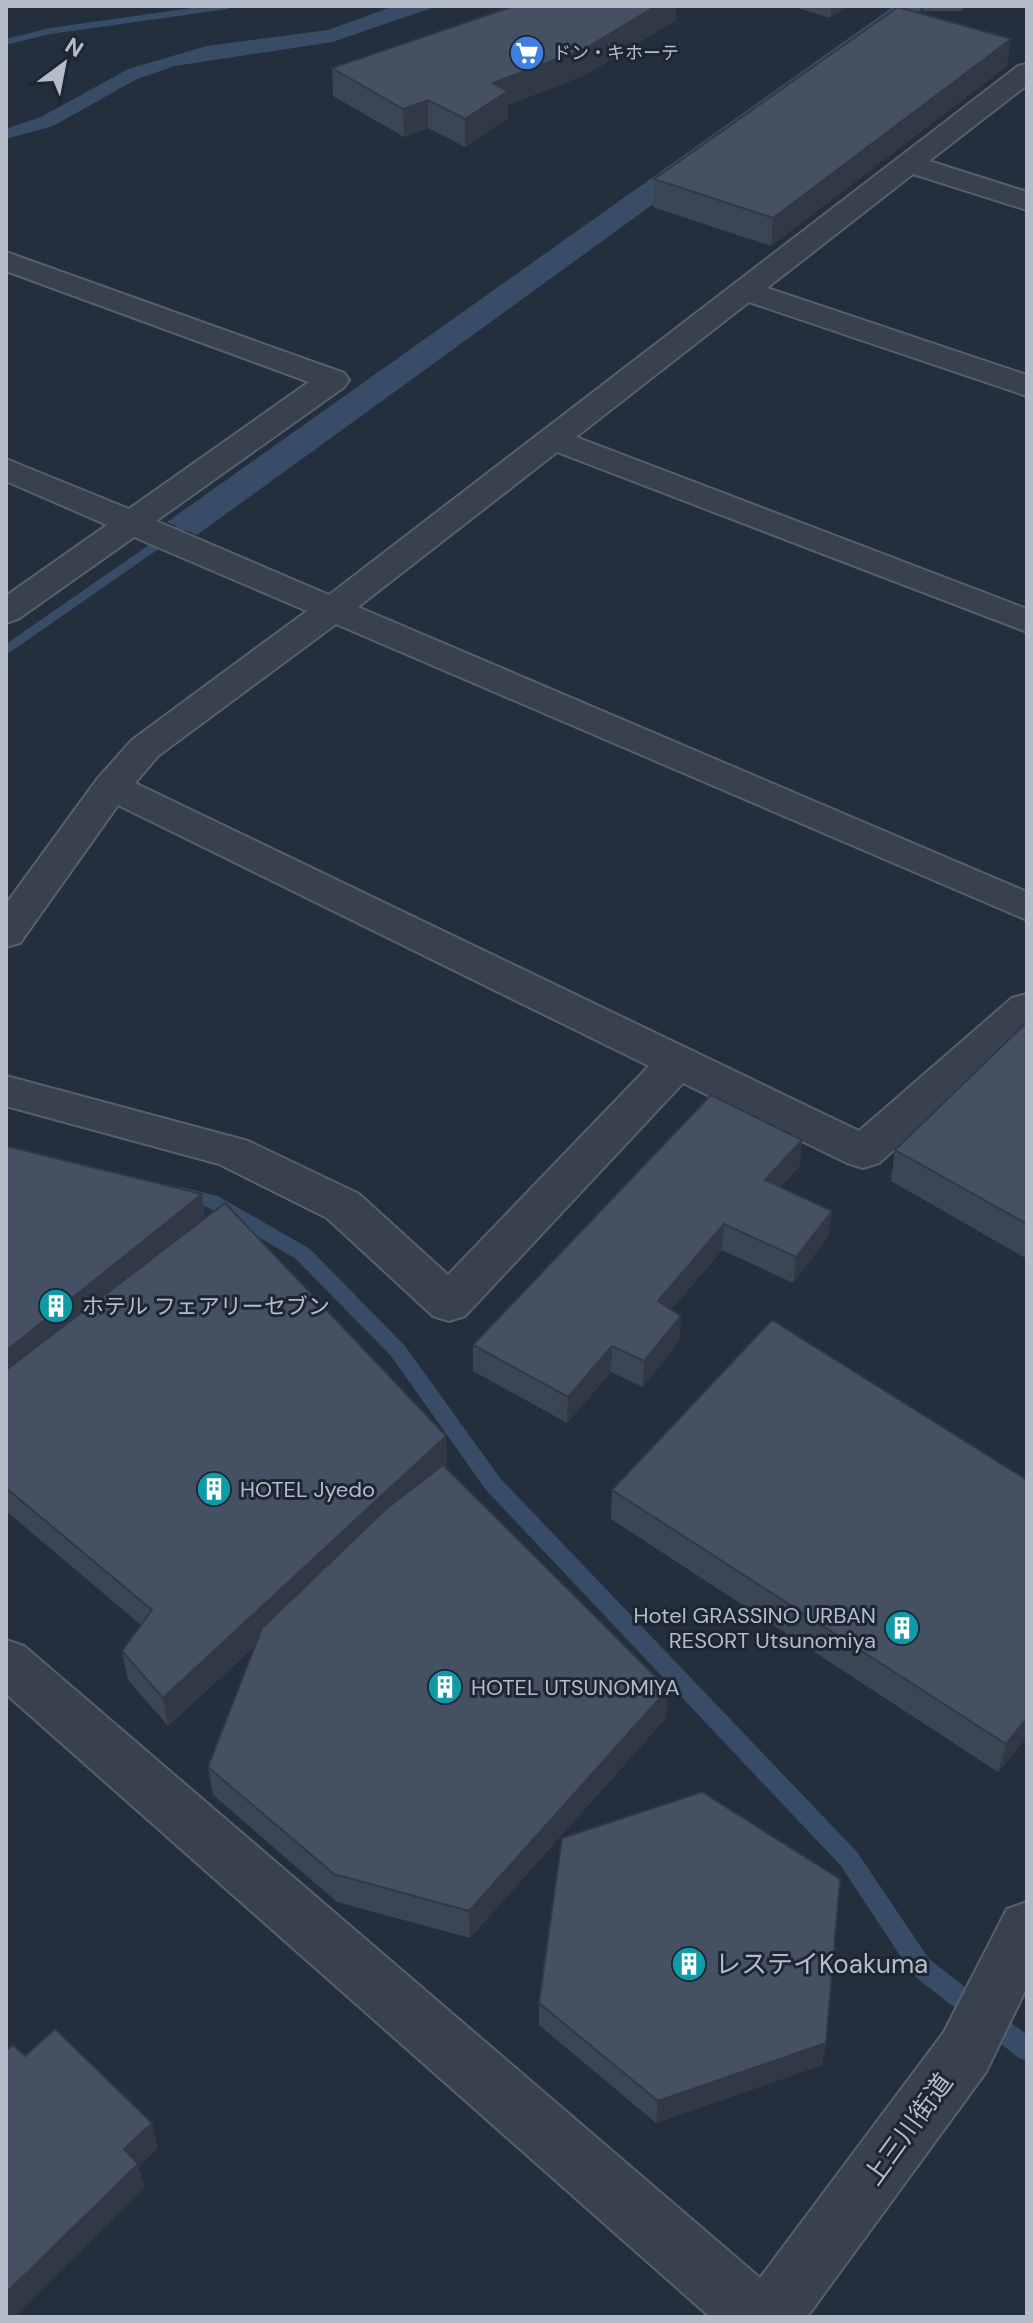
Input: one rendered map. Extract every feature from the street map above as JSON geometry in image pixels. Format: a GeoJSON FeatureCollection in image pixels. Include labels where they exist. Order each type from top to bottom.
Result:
{"type":"FeatureCollection","features":[{"type":"Feature","properties":{"kind":"street"},"geometry":{"type":"LineString","coordinates":[[6,933],[111,787],[145,748],[333,609],[1027,72]]}},
{"type":"Feature","properties":{"kind":"street"},"geometry":{"type":"LineString","coordinates":[[909,164],[1027,201]]}},
{"type":"Feature","properties":{"kind":"street"},"geometry":{"type":"LineString","coordinates":[[6,261],[333,380],[6,612]]}},
{"type":"Feature","properties":{"kind":"street"},"geometry":{"type":"LineString","coordinates":[[745,290],[1027,386]]}},
{"type":"Feature","properties":{"kind":"street"},"geometry":{"type":"LineString","coordinates":[[553,439],[1027,621]]}},
{"type":"Feature","properties":{"kind":"street"},"geometry":{"type":"LineString","coordinates":[[6,469],[1027,907]]}},
{"type":"Feature","properties":{"kind":"street"},"geometry":{"type":"LineString","coordinates":[[111,787],[863,1152],[1027,1008]]}},
{"type":"Feature","properties":{"kind":"street"},"geometry":{"type":"LineString","coordinates":[[6,1091],[232,1152],[343,1206],[449,1303],[678,1062]]}},
{"type":"Feature","properties":{"kind":"street"},"geometry":{"type":"LineString","coordinates":[[6,1662],[757,2317]]}},
{"type":"Feature","properties":{"kind":"street","name":"上三川街道"},"geometry":{"type":"LineString","coordinates":[[769,2317],[965,2052],[1027,1928]]}},
{"type":"Feature","properties":{"kind":"water"},"geometry":{"type":"Polygon","coordinates":[[[394,6],[438,6],[332,42],[175,66],[137,79],[53,126],[6,139],[6,129],[41,117],[128,69],[207,46],[328,30],[394,6]]]}},
{"type":"Feature","properties":{"kind":"water"},"geometry":{"type":"Polygon","coordinates":[[[894,6],[920,6],[921,10],[197,535],[167,522],[894,6]]]}},
{"type":"Feature","properties":{"kind":"building"},"geometry":{"type":"Polygon","coordinates":[[[514,6],[656,6],[586,48],[493,83],[508,91],[465,119],[428,100],[403,109],[332,68],[514,6]]]}},
{"type":"Feature","properties":{"kind":"building"},"geometry":{"type":"Polygon","coordinates":[[[898,7],[1011,39],[773,218],[654,179],[898,7]]]}},
{"type":"Feature","properties":{"kind":"building"},"geometry":{"type":"Polygon","coordinates":[[[1027,1022],[1027,1224],[895,1150],[1027,1022]]]}},
{"type":"Feature","properties":{"kind":"building"},"geometry":{"type":"Polygon","coordinates":[[[711,1095],[802,1140],[765,1180],[832,1211],[796,1257],[724,1224],[658,1301],[681,1316],[644,1361],[612,1346],[568,1397],[473,1345],[711,1095]]]}},
{"type":"Feature","properties":{"kind":"building","name":"ホテル フェアリーセブン"},"geometry":{"type":"Polygon","coordinates":[[[6,1146],[202,1194],[6,1351],[6,1146]]]}},
{"type":"Feature","properties":{"kind":"building","name":"HOTEL Jyedo"},"geometry":{"type":"Polygon","coordinates":[[[225,1203],[446,1436],[163,1698],[122,1651],[152,1610],[6,1488],[6,1370],[225,1203]]]}},
{"type":"Feature","properties":{"kind":"building","name":"Hotel GRASSINO URBAN RESORT Utsunomiya"},"geometry":{"type":"Polygon","coordinates":[[[772,1320],[1027,1480],[1027,1718],[1006,1744],[612,1490],[772,1320]]]}},
{"type":"Feature","properties":{"kind":"building","name":"HOTEL UTSUNOMIYA"},"geometry":{"type":"Polygon","coordinates":[[[443,1465],[668,1689],[469,1911],[334,1874],[208,1767],[262,1628],[386,1509],[443,1465]]]}},
{"type":"Feature","properties":{"kind":"building","name":"レステイKoakuma"},"geometry":{"type":"Polygon","coordinates":[[[702,1792],[840,1879],[826,2043],[658,2101],[539,2003],[562,1838],[702,1792]]]}},
{"type":"Feature","properties":{"kind":"building"},"geometry":{"type":"Polygon","coordinates":[[[55,2029],[152,2123],[124,2149],[138,2164],[6,2293],[6,2051],[13,2045],[25,2056],[55,2029]]]}},
{"type":"Feature","properties":{"kind":"waterway"},"geometry":{"type":"LineString","coordinates":[[6,42],[50,31],[228,6]]}},
{"type":"Feature","properties":{"kind":"waterway"},"geometry":{"type":"LineString","coordinates":[[6,651],[198,515]]}},
{"type":"Feature","properties":{"kind":"waterway"},"geometry":{"type":"LineString","coordinates":[[181,1194],[212,1201],[303,1254],[398,1351],[493,1484],[849,1859],[921,1967],[1027,2050]]}},
{"type":"Feature","properties":{"kind":"place","name":"ドン・キホーテ"},"geometry":{"type":"Point","coordinates":[527,53]}},
{"type":"Feature","properties":{"kind":"place","name":"ホテル フェアリーセブン"},"geometry":{"type":"Point","coordinates":[56,1306]}},
{"type":"Feature","properties":{"kind":"place","name":"HOTEL Jyedo"},"geometry":{"type":"Point","coordinates":[214,1489]}},
{"type":"Feature","properties":{"kind":"place","name":"Hotel GRASSINO URBAN RESORT Utsunomiya"},"geometry":{"type":"Point","coordinates":[902,1628]}},
{"type":"Feature","properties":{"kind":"place","name":"HOTEL UTSUNOMIYA"},"geometry":{"type":"Point","coordinates":[445,1687]}},
{"type":"Feature","properties":{"kind":"place","name":"レステイKoakuma"},"geometry":{"type":"Point","coordinates":[689,1964]}}]}
